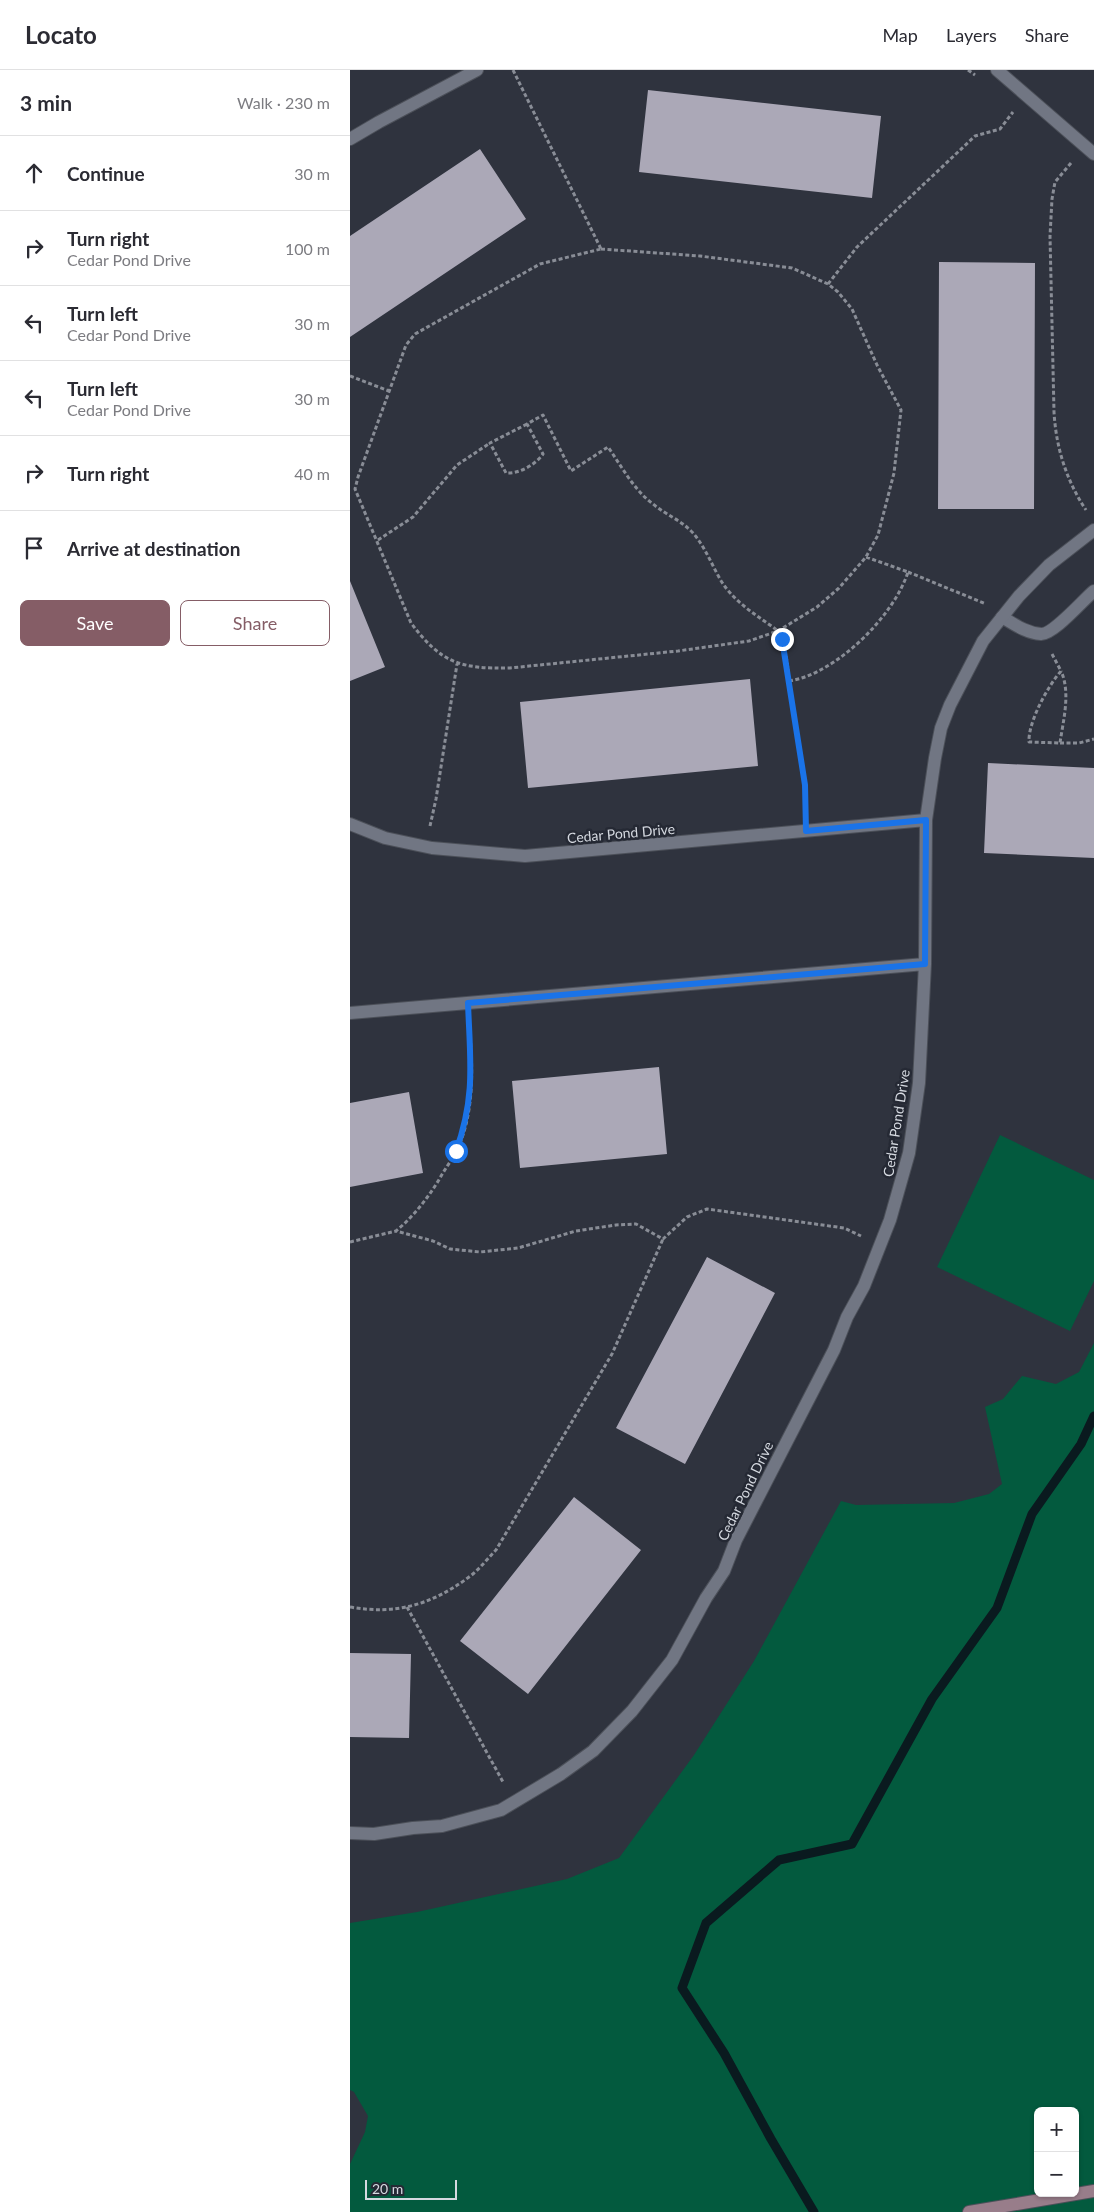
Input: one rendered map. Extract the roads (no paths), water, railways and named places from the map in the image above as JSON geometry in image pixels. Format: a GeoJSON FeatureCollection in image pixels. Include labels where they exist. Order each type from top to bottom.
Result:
{"type":"FeatureCollection","features":[{"type":"Feature","properties":{"kind":"street"},"geometry":{"type":"LineString","coordinates":[[350,139],[477,70]]}},
{"type":"Feature","properties":{"kind":"street"},"geometry":{"type":"LineString","coordinates":[[997,70],[1090,150]]}},
{"type":"Feature","properties":{"kind":"street","name":"Cedar Pond Drive"},"geometry":{"type":"LineString","coordinates":[[350,1833],[374,1834],[442,1826],[501,1810],[561,1774],[593,1751],[632,1712],[672,1660],[706,1598],[724,1571],[736,1540],[834,1350],[847,1316],[864,1286],[901,1186],[909,1153],[919,1083],[925,964],[926,820],[941,728],[950,705],[983,640],[1049,565],[1094,530]]}},
{"type":"Feature","properties":{"kind":"street"},"geometry":{"type":"LineString","coordinates":[[1002,617],[1025,630],[1043,634],[1054,629],[1094,591]]}},
{"type":"Feature","properties":{"kind":"street","name":"Cedar Pond Drive"},"geometry":{"type":"LineString","coordinates":[[350,824],[386,838],[424,846],[525,856],[926,820]]}},
{"type":"Feature","properties":{"kind":"street"},"geometry":{"type":"LineString","coordinates":[[350,1013],[925,964]]}},
{"type":"Feature","properties":{"kind":"street"},"geometry":{"type":"LineString","coordinates":[[969,2212],[1094,2191]]}},
{"type":"Feature","properties":{"kind":"waterway"},"geometry":{"type":"LineString","coordinates":[[814,2212],[724,2053],[682,1988],[706,1923],[779,1860],[852,1844],[932,1699],[997,1608],[1032,1514],[1081,1444],[1094,1416]]}}]}
